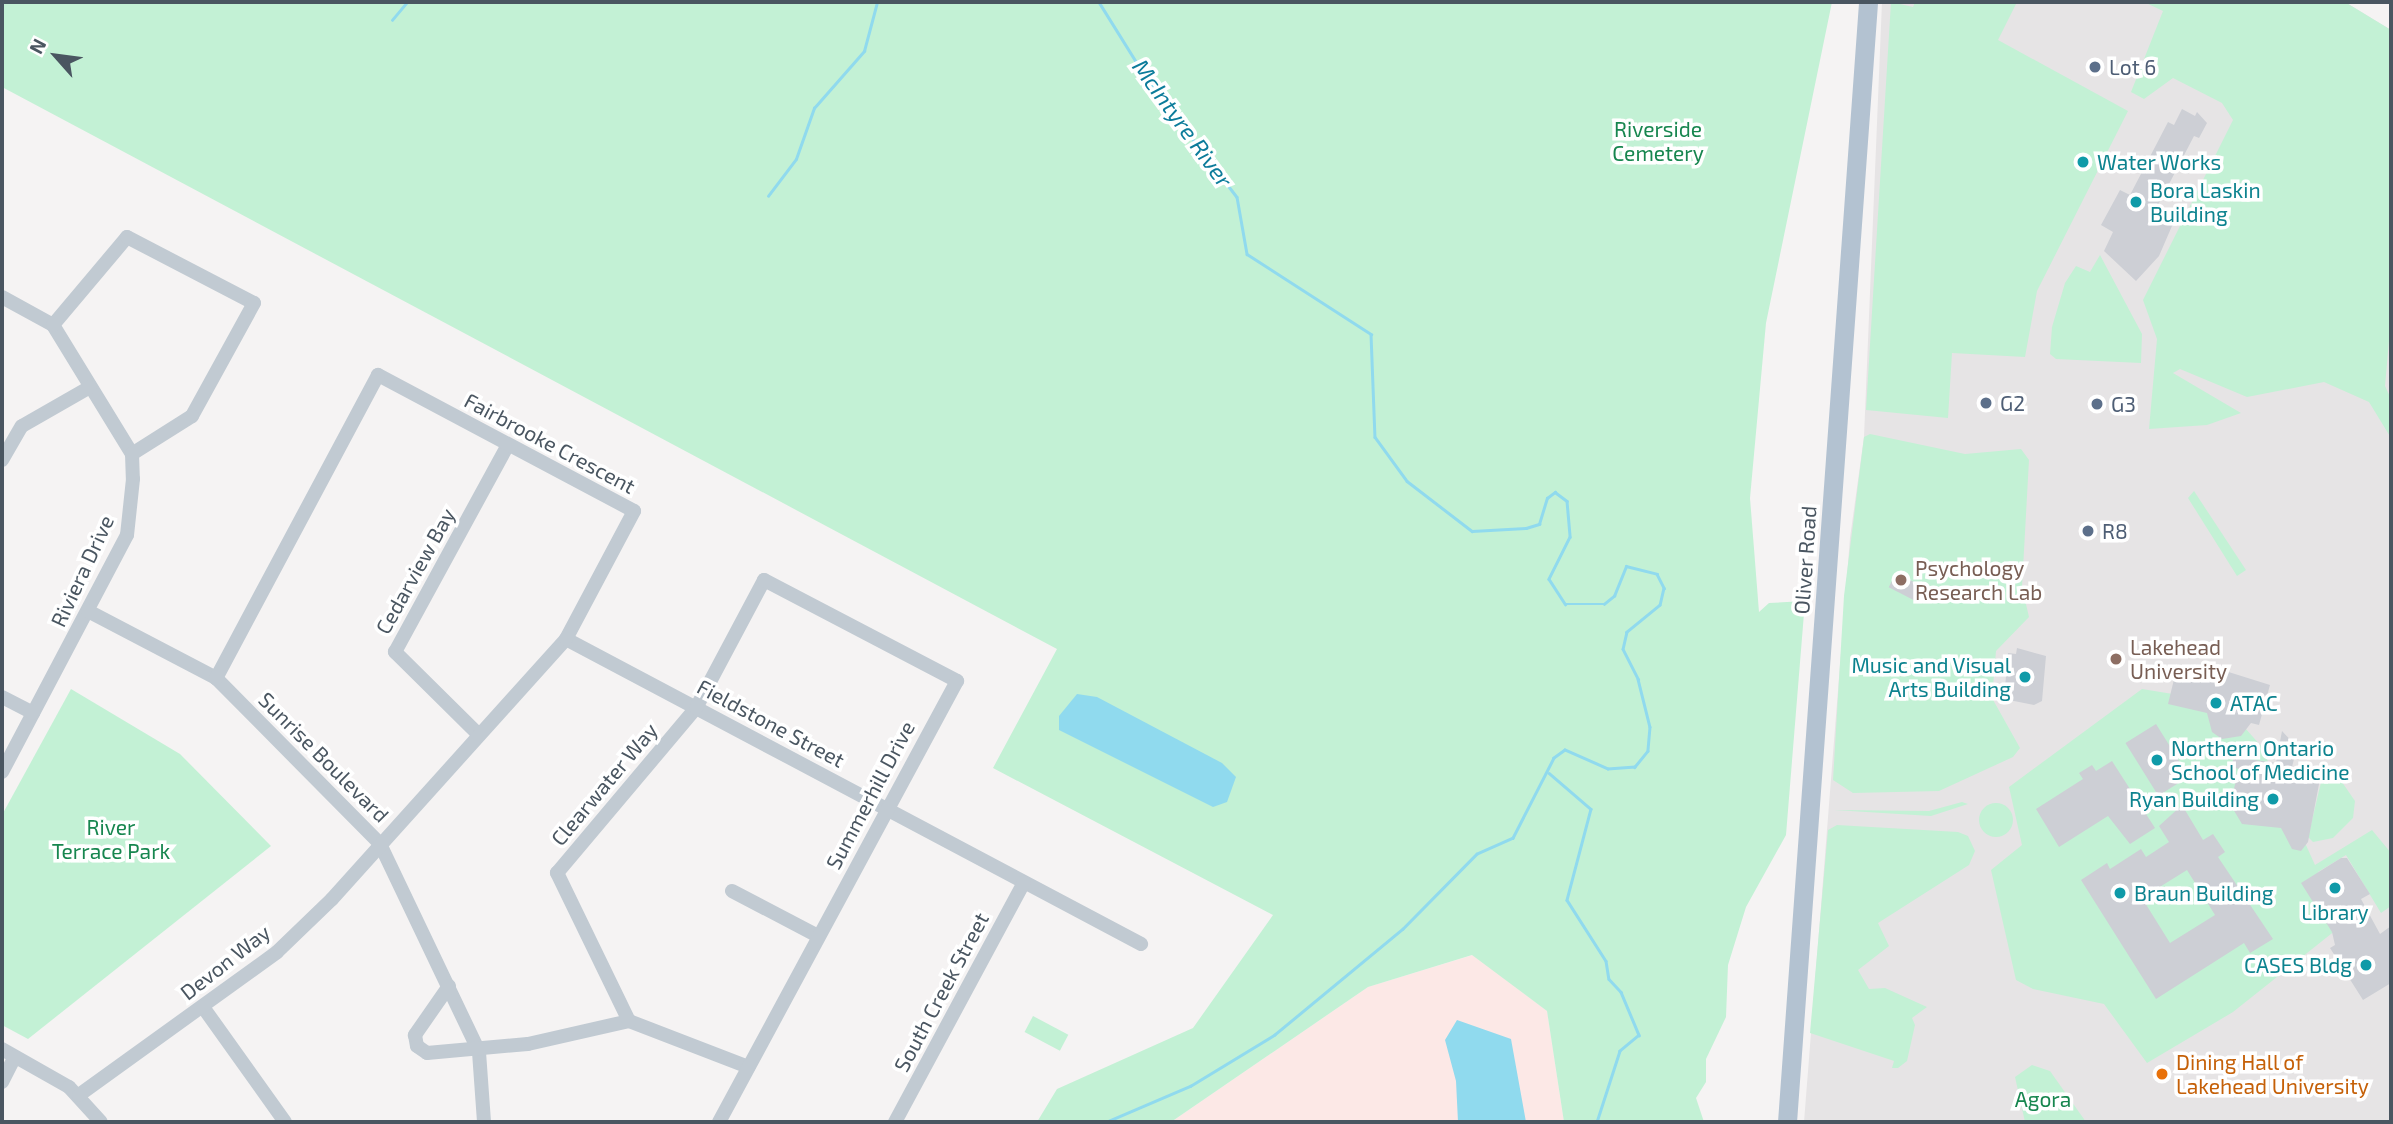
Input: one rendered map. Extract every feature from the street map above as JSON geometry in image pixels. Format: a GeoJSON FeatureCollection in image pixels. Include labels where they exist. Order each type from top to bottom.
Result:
{"type":"FeatureCollection","features":[{"type":"Feature","properties":{"kind":"main road","name":"Oliver Road"},"geometry":{"type":"LineString","coordinates":[[1787,1122],[1868,2]]}},
{"type":"Feature","properties":{"kind":"street"},"geometry":{"type":"LineString","coordinates":[[2,297],[53,325],[132,454],[192,416],[254,303],[127,237],[53,325]]}},
{"type":"Feature","properties":{"kind":"street","name":"Fairbrooke Crescent"},"geometry":{"type":"LineString","coordinates":[[216,678],[378,375],[634,511],[566,639],[380,844]]}},
{"type":"Feature","properties":{"kind":"street"},"geometry":{"type":"LineString","coordinates":[[2,460],[22,426],[89,387]]}},
{"type":"Feature","properties":{"kind":"street","name":"Cedarview Bay"},"geometry":{"type":"LineString","coordinates":[[478,734],[395,652],[508,445]]}},
{"type":"Feature","properties":{"kind":"street","name":"Riviera Drive"},"geometry":{"type":"LineString","coordinates":[[2,772],[130,529],[132,454]]}},
{"type":"Feature","properties":{"kind":"street","name":"Clearwater Way"},"geometry":{"type":"LineString","coordinates":[[629,1021],[557,873],[696,708],[764,580]]}},
{"type":"Feature","properties":{"kind":"street","name":"Summerhill Drive"},"geometry":{"type":"LineString","coordinates":[[719,1122],[886,807],[957,681],[764,580]]}},
{"type":"Feature","properties":{"kind":"street","name":"Sunrise Boulevard"},"geometry":{"type":"LineString","coordinates":[[88,611],[216,678],[380,844],[480,1052],[484,1122]]}},
{"type":"Feature","properties":{"kind":"street","name":"Fieldstone Street"},"geometry":{"type":"LineString","coordinates":[[566,639],[1141,944]]}},
{"type":"Feature","properties":{"kind":"street"},"geometry":{"type":"LineString","coordinates":[[2,697],[33,713]]}},
{"type":"Feature","properties":{"kind":"street","name":"Devon Way"},"geometry":{"type":"LineString","coordinates":[[79,1095],[277,952],[380,844]]}},
{"type":"Feature","properties":{"kind":"street","name":"South Creek Street"},"geometry":{"type":"LineString","coordinates":[[895,1122],[1024,882]]}},
{"type":"Feature","properties":{"kind":"street"},"geometry":{"type":"LineString","coordinates":[[732,891],[818,936]]}},
{"type":"Feature","properties":{"kind":"street"},"geometry":{"type":"LineString","coordinates":[[449,986],[419,1027],[417,1046],[427,1053],[480,1052],[629,1021],[748,1067]]}},
{"type":"Feature","properties":{"kind":"street"},"geometry":{"type":"LineString","coordinates":[[203,1007],[285,1122]]}},
{"type":"Feature","properties":{"kind":"street"},"geometry":{"type":"LineString","coordinates":[[2,1082],[8,1053],[79,1095],[101,1122]]}},
{"type":"Feature","properties":{"kind":"shaded area","name":"Lakehead University"},"geometry":{"type":"Polygon","coordinates":[[[1882,2],[2345,2],[2391,30],[2391,1122],[1804,1122],[1850,538],[1864,437],[1882,2]]]}},
{"type":"Feature","properties":{"kind":"shaded area"},"geometry":{"type":"Polygon","coordinates":[[[1473,955],[1547,1011],[1564,1122],[1171,1122],[1368,987],[1473,955]]]}},
{"type":"Feature","properties":{"kind":"green space","name":"Riverside Cemetery"},"geometry":{"type":"Polygon","coordinates":[[[2,2],[1832,2],[1766,323],[1750,498],[1759,612],[1769,603],[1805,601],[1786,835],[1746,907],[1728,965],[1726,1017],[1706,1059],[1706,1082],[1696,1098],[1704,1122],[1564,1122],[1547,1011],[1472,955],[1368,987],[1171,1122],[1037,1122],[1057,1089],[1193,1028],[1273,915],[993,768],[1057,649],[2,87],[2,2]]]}},
{"type":"Feature","properties":{"kind":"green space"},"geometry":{"type":"Polygon","coordinates":[[[1891,2],[1913,7],[1915,2],[2017,2],[1998,40],[2128,111],[2037,291],[2025,357],[1952,353],[1948,418],[1866,410],[1891,2]]]}},
{"type":"Feature","properties":{"kind":"green space"},"geometry":{"type":"Polygon","coordinates":[[[2144,2],[2345,2],[2391,30],[2391,318],[2385,386],[2391,399],[2391,438],[2369,402],[2324,382],[2247,397],[2180,369],[2173,373],[2241,413],[2207,425],[2149,429],[2157,339],[2143,300],[2233,120],[2222,103],[2173,78],[2144,99],[2131,92],[2163,11],[2144,2]]]}},
{"type":"Feature","properties":{"kind":"green space"},"geometry":{"type":"Polygon","coordinates":[[[2100,255],[2142,334],[2141,363],[2056,359],[2050,354],[2052,327],[2065,283],[2076,266],[2090,272],[2100,255]]]}},
{"type":"Feature","properties":{"kind":"green space"},"geometry":{"type":"Polygon","coordinates":[[[1870,434],[1965,454],[2021,449],[2029,460],[2022,587],[2029,617],[1996,651],[1992,698],[2020,748],[2013,757],[1939,791],[1853,793],[1833,780],[1844,596],[1864,437],[1870,434]]]}},
{"type":"Feature","properties":{"kind":"green space"},"geometry":{"type":"Polygon","coordinates":[[[2194,491],[2246,570],[2237,576],[2188,498],[2194,491]]]}},
{"type":"Feature","properties":{"kind":"green space","name":"River Terrace Park"},"geometry":{"type":"Polygon","coordinates":[[[71,689],[180,754],[271,846],[28,1039],[2,1025],[2,815],[71,689]]]}},
{"type":"Feature","properties":{"kind":"green space"},"geometry":{"type":"Polygon","coordinates":[[[2142,689],[2222,702],[2261,746],[2315,865],[2372,830],[2391,853],[2391,906],[2381,913],[2346,855],[2318,872],[2341,926],[2233,1012],[2147,1063],[2104,1004],[2033,989],[2016,980],[1991,870],[2022,845],[2009,787],[2142,689]]]}},
{"type":"Feature","properties":{"kind":"green space"},"geometry":{"type":"Polygon","coordinates":[[[2333,769],[2355,801],[2353,818],[2333,838],[2313,842],[2308,837],[2323,774],[2333,769]]]}},
{"type":"Feature","properties":{"kind":"green space"},"geometry":{"type":"Polygon","coordinates":[[[1962,802],[1968,804],[1931,816],[1834,810],[1929,811],[1962,802]]]}},
{"type":"Feature","properties":{"kind":"green space"},"geometry":{"type":"Polygon","coordinates":[[[1996,803],[2008,808],[2013,820],[2008,832],[1996,837],[1984,832],[1979,820],[1984,808],[1996,803]]]}},
{"type":"Feature","properties":{"kind":"green space"},"geometry":{"type":"Polygon","coordinates":[[[1837,825],[1958,832],[1968,836],[1975,851],[1969,865],[1878,923],[1889,946],[1858,970],[1869,989],[1885,988],[1927,1007],[1912,1018],[1915,1025],[1907,1061],[1898,1068],[1892,1068],[1894,1061],[1810,1033],[1828,830],[1837,825]]]}},
{"type":"Feature","properties":{"kind":"green space"},"geometry":{"type":"Polygon","coordinates":[[[1033,1016],[1068,1035],[1060,1051],[1025,1032],[1033,1016]]]}},
{"type":"Feature","properties":{"kind":"green space","name":"Agora"},"geometry":{"type":"Polygon","coordinates":[[[2032,1065],[2050,1071],[2086,1122],[2025,1122],[2015,1077],[2032,1065]]]}},
{"type":"Feature","properties":{"kind":"water"},"geometry":{"type":"Polygon","coordinates":[[[1077,694],[1097,697],[1222,763],[1236,777],[1227,802],[1213,807],[1059,730],[1059,716],[1077,694]]]}},
{"type":"Feature","properties":{"kind":"water"},"geometry":{"type":"Polygon","coordinates":[[[1457,1020],[1511,1039],[1526,1122],[1458,1122],[1456,1081],[1445,1040],[1457,1020]]]}},
{"type":"Feature","properties":{"kind":"building","name":"Bora Laskin Building"},"geometry":{"type":"Polygon","coordinates":[[[2182,109],[2195,116],[2197,112],[2207,123],[2199,138],[2194,136],[2156,209],[2175,219],[2159,256],[2136,281],[2104,251],[2113,232],[2101,225],[2120,190],[2130,195],[2168,122],[2174,125],[2182,109]]]}},
{"type":"Feature","properties":{"kind":"building","name":"Psychology Research Lab"},"geometry":{"type":"Polygon","coordinates":[[[1896,573],[1923,587],[1915,601],[1889,587],[1896,573]]]}},
{"type":"Feature","properties":{"kind":"building","name":"Music and Visual Arts Building"},"geometry":{"type":"Polygon","coordinates":[[[2017,648],[2046,656],[2042,701],[2034,705],[2004,699],[2008,653],[2016,654],[2017,648]]]}},
{"type":"Feature","properties":{"kind":"building","name":"ATAC"},"geometry":{"type":"Polygon","coordinates":[[[2177,667],[2219,669],[2270,685],[2259,725],[2251,723],[2241,736],[2222,739],[2212,732],[2207,713],[2168,704],[2177,667]]]}},
{"type":"Feature","properties":{"kind":"building","name":"Northern Ontario School of Medicine"},"geometry":{"type":"Polygon","coordinates":[[[2156,724],[2189,777],[2158,796],[2125,743],[2156,724]]]}},
{"type":"Feature","properties":{"kind":"building","name":"Ryan Building"},"geometry":{"type":"Polygon","coordinates":[[[2282,731],[2297,747],[2288,783],[2307,771],[2319,784],[2308,842],[2301,851],[2292,849],[2281,828],[2242,824],[2230,804],[2239,769],[2231,767],[2234,757],[2276,763],[2282,731]]]}},
{"type":"Feature","properties":{"kind":"building"},"geometry":{"type":"Polygon","coordinates":[[[2112,761],[2155,828],[2130,844],[2108,816],[2059,847],[2036,809],[2083,779],[2079,773],[2092,765],[2096,771],[2112,761]]]}},
{"type":"Feature","properties":{"kind":"building","name":"Braun Building"},"geometry":{"type":"Polygon","coordinates":[[[2182,805],[2203,840],[2213,834],[2225,852],[2218,857],[2273,939],[2250,953],[2244,943],[2156,999],[2081,880],[2107,863],[2110,869],[2141,849],[2146,857],[2169,842],[2159,826],[2182,805]],[[2187,870],[2142,898],[2170,943],[2215,915],[2187,870]]]}},
{"type":"Feature","properties":{"kind":"building"},"geometry":{"type":"Polygon","coordinates":[[[2341,858],[2347,858],[2370,894],[2361,899],[2380,934],[2391,926],[2391,983],[2363,1000],[2330,948],[2335,945],[2332,932],[2301,883],[2341,858]]]}},
{"type":"Feature","properties":{"kind":"waterway"},"geometry":{"type":"LineString","coordinates":[[392,20],[407,2]]}},
{"type":"Feature","properties":{"kind":"waterway"},"geometry":{"type":"LineString","coordinates":[[768,196],[796,159],[814,108],[864,51],[877,2]]}},
{"type":"Feature","properties":{"kind":"waterway","name":"McIntyre River"},"geometry":{"type":"LineString","coordinates":[[1099,2],[1147,79],[1237,197],[1247,254],[1371,334],[1375,437],[1407,481],[1472,531],[1526,528],[1539,524],[1547,498],[1555,492],[1567,501],[1570,537],[1549,579],[1565,604],[1604,604],[1614,596],[1626,566],[1657,574],[1664,588],[1660,605],[1627,632],[1623,649],[1638,679],[1650,727],[1648,751],[1635,767],[1608,769],[1565,750],[1554,758],[1513,838],[1477,854],[1403,929],[1275,1035],[1191,1086],[1107,1122]]}},
{"type":"Feature","properties":{"kind":"waterway","name":"McIntyre River"},"geometry":{"type":"LineString","coordinates":[[1549,773],[1591,809],[1567,900],[1606,961],[1609,979],[1621,992],[1639,1035],[1620,1051],[1597,1122]]}},
{"type":"Feature","properties":{"kind":"place","name":"Lot 6"},"geometry":{"type":"Point","coordinates":[2095,67]}},
{"type":"Feature","properties":{"kind":"place","name":"Water Works"},"geometry":{"type":"Point","coordinates":[2083,162]}},
{"type":"Feature","properties":{"kind":"place","name":"Bora Laskin Building"},"geometry":{"type":"Point","coordinates":[2136,202]}},
{"type":"Feature","properties":{"kind":"place","name":"G2"},"geometry":{"type":"Point","coordinates":[1986,403]}},
{"type":"Feature","properties":{"kind":"place","name":"G3"},"geometry":{"type":"Point","coordinates":[2097,404]}},
{"type":"Feature","properties":{"kind":"place","name":"R8"},"geometry":{"type":"Point","coordinates":[2088,531]}},
{"type":"Feature","properties":{"kind":"place","name":"Psychology Research Lab"},"geometry":{"type":"Point","coordinates":[1901,580]}},
{"type":"Feature","properties":{"kind":"place","name":"Lakehead University"},"geometry":{"type":"Point","coordinates":[2116,659]}},
{"type":"Feature","properties":{"kind":"place","name":"Music and Visual Arts Building"},"geometry":{"type":"Point","coordinates":[2025,677]}},
{"type":"Feature","properties":{"kind":"place","name":"ATAC"},"geometry":{"type":"Point","coordinates":[2216,703]}},
{"type":"Feature","properties":{"kind":"place","name":"Northern Ontario School of Medicine"},"geometry":{"type":"Point","coordinates":[2157,760]}},
{"type":"Feature","properties":{"kind":"place","name":"Ryan Building"},"geometry":{"type":"Point","coordinates":[2273,799]}},
{"type":"Feature","properties":{"kind":"place","name":"Library"},"geometry":{"type":"Point","coordinates":[2335,888]}},
{"type":"Feature","properties":{"kind":"place","name":"Braun Building"},"geometry":{"type":"Point","coordinates":[2120,893]}},
{"type":"Feature","properties":{"kind":"place","name":"CASES Bldg"},"geometry":{"type":"Point","coordinates":[2366,965]}},
{"type":"Feature","properties":{"kind":"place","name":"Dining Hall of Lakehead University"},"geometry":{"type":"Point","coordinates":[2162,1074]}}]}
